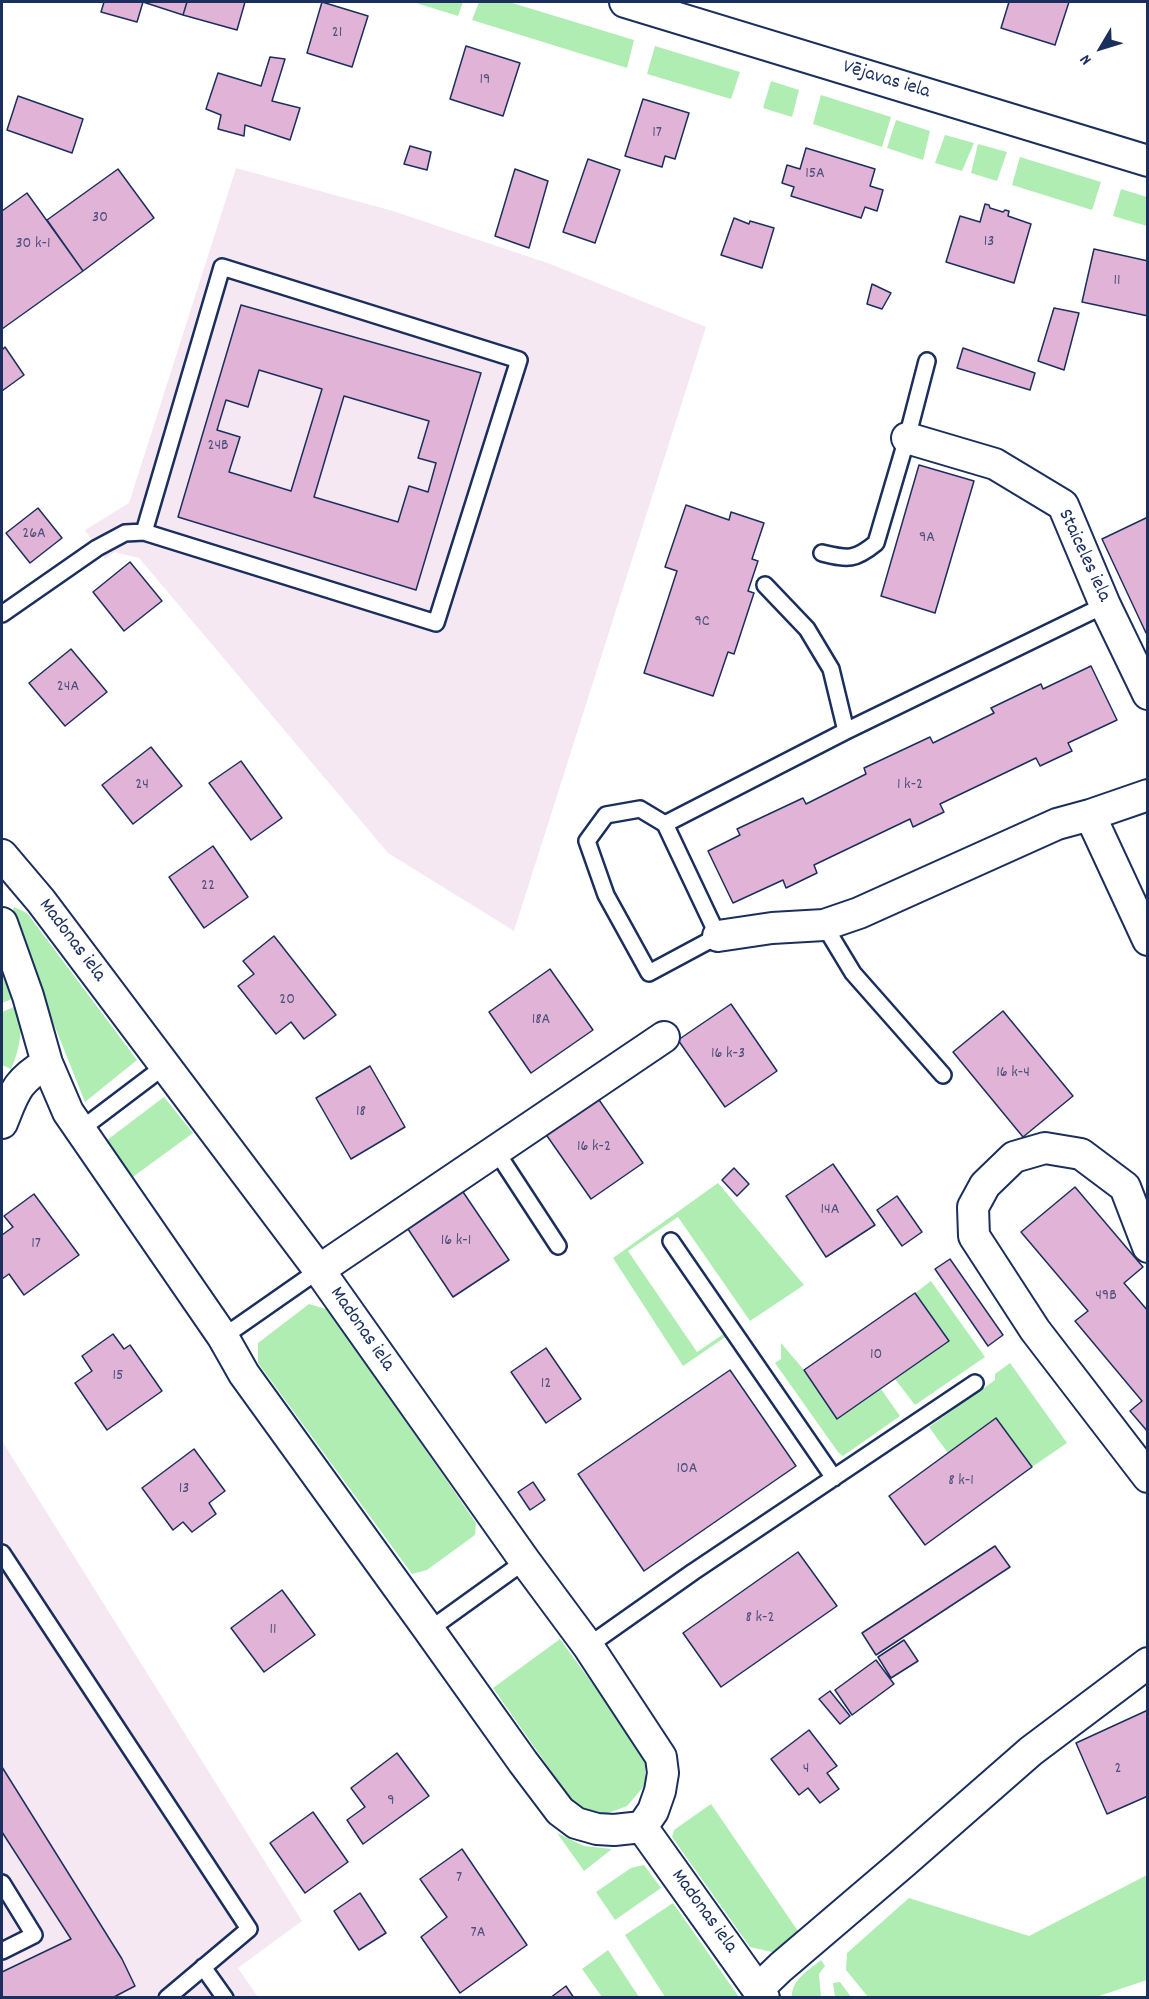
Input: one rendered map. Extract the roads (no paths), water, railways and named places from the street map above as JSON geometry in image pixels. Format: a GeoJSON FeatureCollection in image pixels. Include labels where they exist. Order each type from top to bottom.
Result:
{"type":"FeatureCollection","features":[{"type":"Feature","properties":{"kind":"street","name":"Vējavas iela"},"geometry":{"type":"LineString","coordinates":[[625,2],[1148,161]]}},
{"type":"Feature","properties":{"kind":"street","name":"Staiceles iela"},"geometry":{"type":"LineString","coordinates":[[907,438],[995,465],[1063,505],[1105,606],[1148,694]]}},
{"type":"Feature","properties":{"kind":"street"},"geometry":{"type":"LineString","coordinates":[[718,936],[772,928],[824,925],[859,913],[1057,824],[1148,795]]}},
{"type":"Feature","properties":{"kind":"street"},"geometry":{"type":"LineString","coordinates":[[1090,815],[1148,940]]}},
{"type":"Feature","properties":{"kind":"street","name":"Madonas iela"},"geometry":{"type":"LineString","coordinates":[[2,855],[41,901],[319,1270],[588,1646],[661,1757],[663,1773],[660,1791],[642,1827],[761,1993]]}},
{"type":"Feature","properties":{"kind":"street"},"geometry":{"type":"LineString","coordinates":[[2,923],[28,996],[47,1063],[68,1112],[223,1337],[244,1374],[560,1811],[576,1823],[597,1829],[642,1827]]}},
{"type":"Feature","properties":{"kind":"street"},"geometry":{"type":"LineString","coordinates":[[319,1270],[664,1037]]}},
{"type":"Feature","properties":{"kind":"street"},"geometry":{"type":"LineString","coordinates":[[2,1123],[17,1086],[32,1072],[47,1063]]}},
{"type":"Feature","properties":{"kind":"street"},"geometry":{"type":"LineString","coordinates":[[1148,1247],[1125,1187],[1082,1154],[1045,1148],[1014,1157],[985,1185],[973,1207],[974,1236],[1035,1330],[1148,1477]]}},
{"type":"Feature","properties":{"kind":"street"},"geometry":{"type":"LineString","coordinates":[[761,1993],[781,1967],[1030,1751],[1148,1663]]}},
{"type":"Feature","properties":{"kind":"lane"},"geometry":{"type":"LineString","coordinates":[[2,614],[97,548],[125,533],[144,532],[436,623],[519,360],[222,267],[144,532]]}},
{"type":"Feature","properties":{"kind":"lane"},"geometry":{"type":"LineString","coordinates":[[822,553],[849,559],[862,555],[876,543],[927,361]]}},
{"type":"Feature","properties":{"kind":"lane"},"geometry":{"type":"LineString","coordinates":[[765,585],[807,629],[831,669],[846,731]]}},
{"type":"Feature","properties":{"kind":"lane"},"geometry":{"type":"LineString","coordinates":[[665,824],[846,731],[1105,606]]}},
{"type":"Feature","properties":{"kind":"lane"},"geometry":{"type":"LineString","coordinates":[[640,809],[665,824],[718,936],[649,973],[606,895],[587,841],[606,815],[640,809]]}},
{"type":"Feature","properties":{"kind":"lane"},"geometry":{"type":"LineString","coordinates":[[824,925],[853,973],[943,1075]]}},
{"type":"Feature","properties":{"kind":"lane"},"geometry":{"type":"LineString","coordinates":[[80,1130],[166,1065]]}},
{"type":"Feature","properties":{"kind":"lane"},"geometry":{"type":"LineString","coordinates":[[495,1151],[558,1246]]}},
{"type":"Feature","properties":{"kind":"lane"},"geometry":{"type":"LineString","coordinates":[[672,1241],[834,1478]]}},
{"type":"Feature","properties":{"kind":"lane"},"geometry":{"type":"LineString","coordinates":[[223,1337],[319,1270]]}},
{"type":"Feature","properties":{"kind":"lane"},"geometry":{"type":"LineString","coordinates":[[588,1646],[693,1572],[975,1383]]}},
{"type":"Feature","properties":{"kind":"lane"},"geometry":{"type":"LineString","coordinates":[[2,1553],[249,1929],[167,1998]]}},
{"type":"Feature","properties":{"kind":"lane"},"geometry":{"type":"LineString","coordinates":[[429,1630],[525,1561]]}},
{"type":"Feature","properties":{"kind":"lane"},"geometry":{"type":"LineString","coordinates":[[2,1883],[34,1935],[2,1951]]}},
{"type":"Feature","properties":{"kind":"lane"},"geometry":{"type":"LineString","coordinates":[[203,1967],[225,1998]]}}]}
